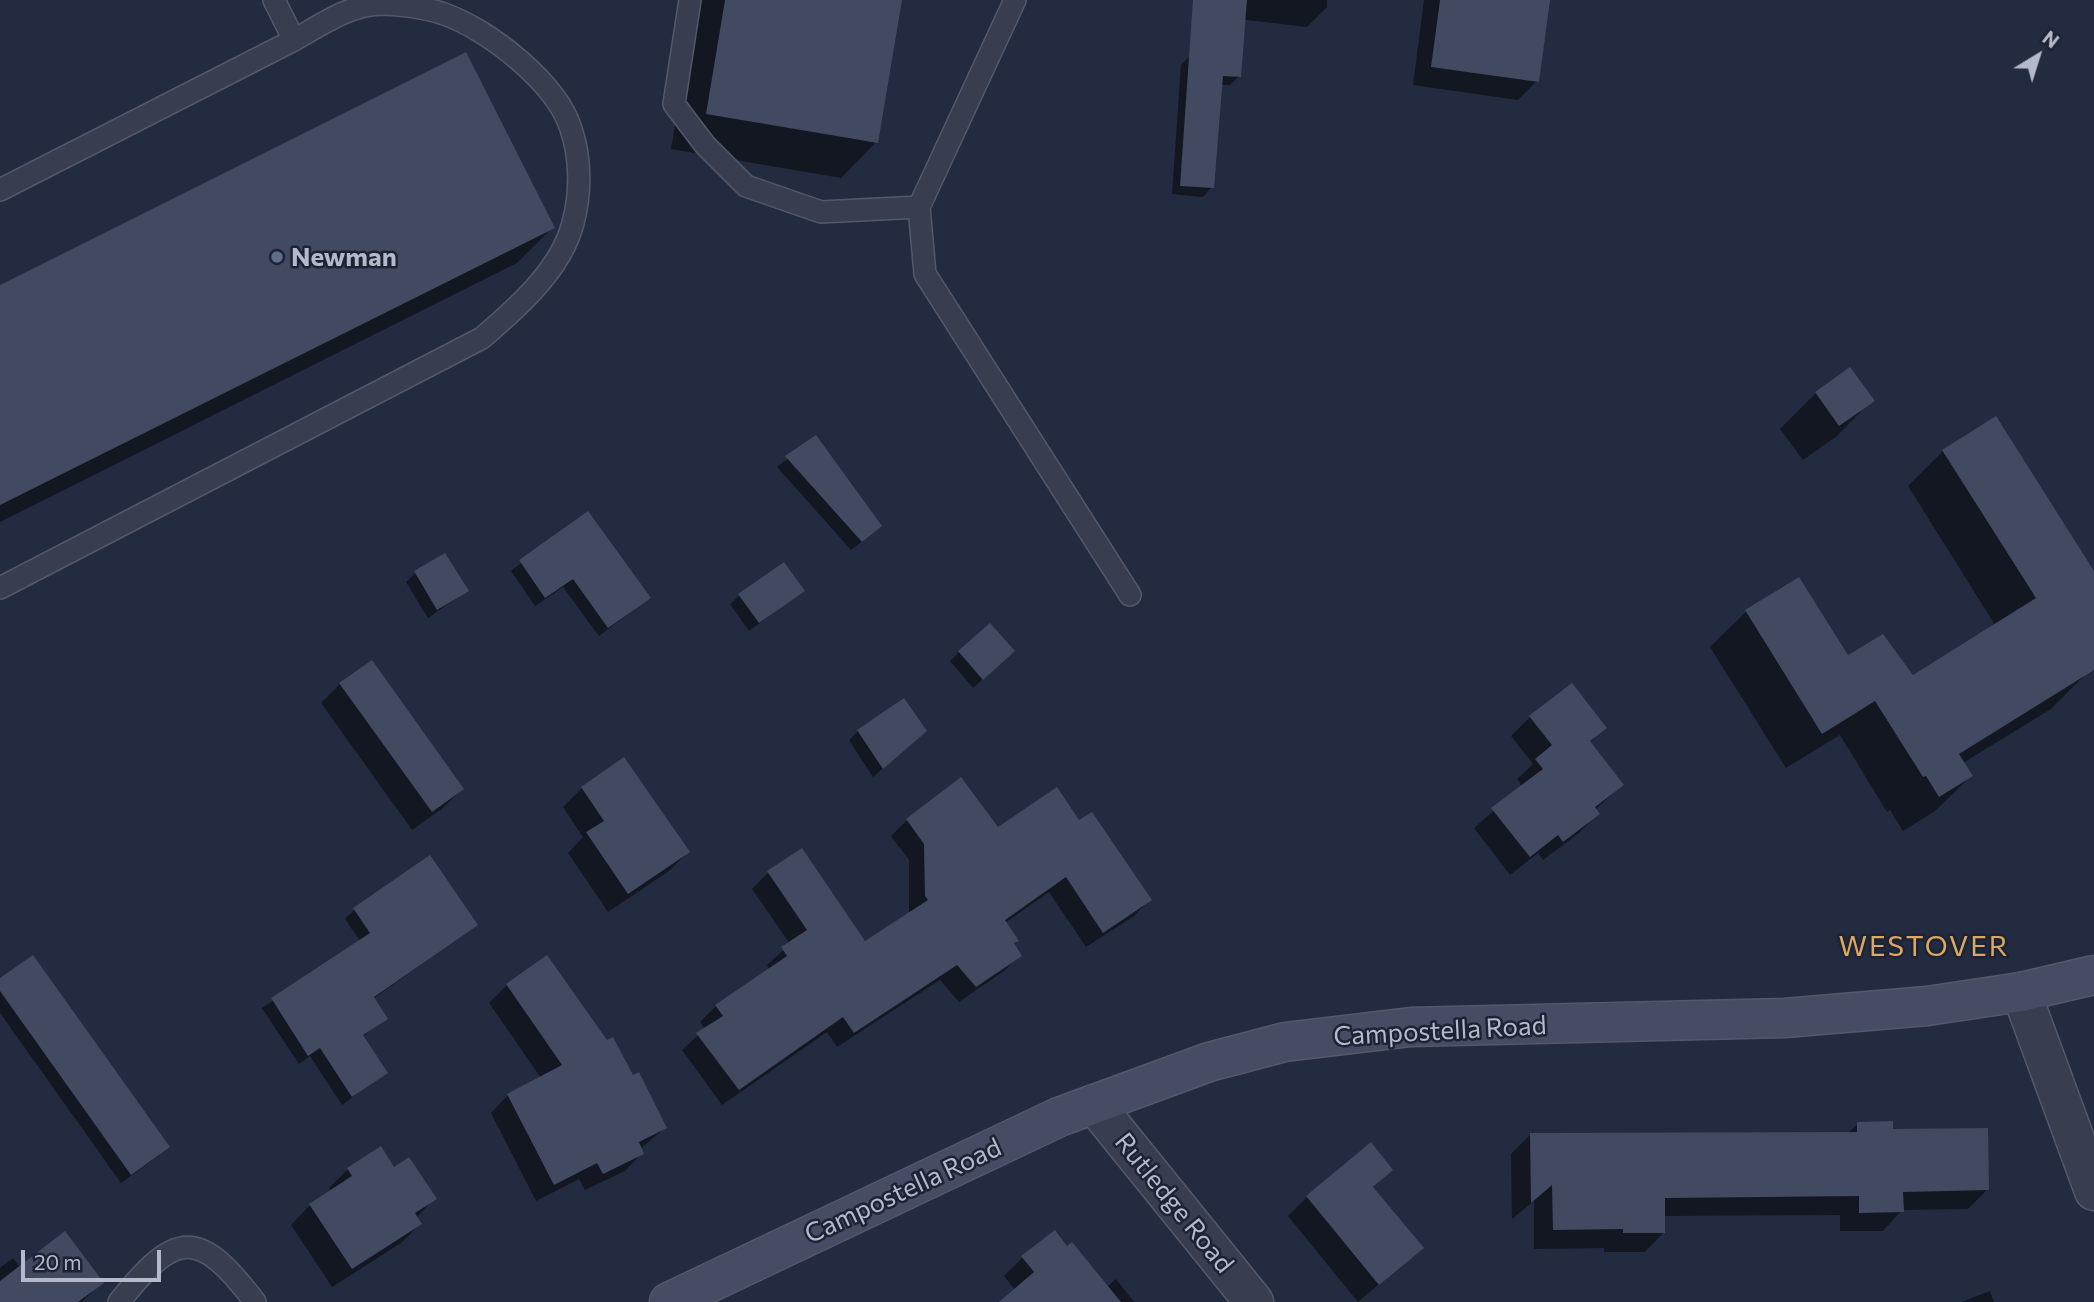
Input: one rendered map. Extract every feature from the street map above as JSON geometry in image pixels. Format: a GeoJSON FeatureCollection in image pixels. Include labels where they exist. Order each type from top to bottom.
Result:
{"type":"FeatureCollection","features":[{"type":"Feature","properties":{"kind":"main road","name":"Campostella Road"},"geometry":{"type":"LineString","coordinates":[[669,1302],[1059,1117],[1209,1062],[1285,1042],[1399,1028],[1785,1018],[1927,1006],[2021,992],[2094,975]]}},
{"type":"Feature","properties":{"kind":"street"},"geometry":{"type":"LineString","coordinates":[[2021,992],[2094,1191]]}},
{"type":"Feature","properties":{"kind":"street","name":"Rutledge Road"},"geometry":{"type":"LineString","coordinates":[[1094,1104],[1254,1302]]}},
{"type":"Feature","properties":{"kind":"lane"},"geometry":{"type":"LineString","coordinates":[[274,0],[293,40]]}},
{"type":"Feature","properties":{"kind":"lane"},"geometry":{"type":"LineString","coordinates":[[690,0],[674,104],[705,145],[746,186],[821,212],[919,207]]}},
{"type":"Feature","properties":{"kind":"lane"},"geometry":{"type":"LineString","coordinates":[[1015,0],[960,124],[919,207],[925,274],[1130,595]]}},
{"type":"Feature","properties":{"kind":"lane"},"geometry":{"type":"LineString","coordinates":[[0,190],[348,10],[381,4],[443,13],[496,41],[546,87],[571,127],[580,173],[573,224],[559,255],[522,304],[482,338],[0,588]]}},
{"type":"Feature","properties":{"kind":"lane"},"geometry":{"type":"LineString","coordinates":[[119,1302],[141,1274],[166,1252],[181,1246],[208,1250],[238,1280],[255,1302]]}},
{"type":"Feature","properties":{"kind":"building"},"geometry":{"type":"Polygon","coordinates":[[[725,0],[902,0],[878,143],[706,114],[725,0]]]}},
{"type":"Feature","properties":{"kind":"building"},"geometry":{"type":"Polygon","coordinates":[[[1193,0],[1247,0],[1241,77],[1223,76],[1214,188],[1180,186],[1193,0]]]}},
{"type":"Feature","properties":{"kind":"building"},"geometry":{"type":"Polygon","coordinates":[[[1440,0],[1550,0],[1539,82],[1431,67],[1440,0]]]}},
{"type":"Feature","properties":{"kind":"building","name":"Newman"},"geometry":{"type":"Polygon","coordinates":[[[466,52],[555,228],[0,505],[0,285],[466,52]]]}},
{"type":"Feature","properties":{"kind":"building"},"geometry":{"type":"Polygon","coordinates":[[[1850,367],[1875,401],[1839,426],[1815,392],[1850,367]]]}},
{"type":"Feature","properties":{"kind":"building"},"geometry":{"type":"Polygon","coordinates":[[[1996,416],[2094,571],[2094,670],[1959,754],[1973,776],[1939,797],[1926,776],[1923,777],[1875,701],[1822,734],[1745,610],[1799,577],[1848,655],[1883,634],[1913,675],[2036,598],[1942,450],[1996,416]]]}},
{"type":"Feature","properties":{"kind":"building"},"geometry":{"type":"Polygon","coordinates":[[[816,435],[882,526],[862,542],[785,456],[816,435]]]}},
{"type":"Feature","properties":{"kind":"building"},"geometry":{"type":"Polygon","coordinates":[[[588,511],[651,598],[608,628],[573,579],[545,598],[519,560],[588,511]]]}},
{"type":"Feature","properties":{"kind":"building"},"geometry":{"type":"Polygon","coordinates":[[[445,553],[469,591],[437,610],[414,571],[445,553]]]}},
{"type":"Feature","properties":{"kind":"building"},"geometry":{"type":"Polygon","coordinates":[[[784,562],[805,591],[759,623],[738,594],[784,562]]]}},
{"type":"Feature","properties":{"kind":"building"},"geometry":{"type":"Polygon","coordinates":[[[990,623],[1015,651],[983,680],[958,651],[990,623]]]}},
{"type":"Feature","properties":{"kind":"building"},"geometry":{"type":"Polygon","coordinates":[[[372,660],[464,789],[432,812],[339,683],[372,660]]]}},
{"type":"Feature","properties":{"kind":"building"},"geometry":{"type":"Polygon","coordinates":[[[1572,683],[1607,728],[1590,741],[1624,785],[1595,807],[1600,814],[1563,842],[1558,835],[1530,857],[1491,808],[1543,769],[1535,759],[1552,745],[1529,716],[1572,683]]]}},
{"type":"Feature","properties":{"kind":"building"},"geometry":{"type":"Polygon","coordinates":[[[904,698],[927,731],[883,769],[857,730],[904,698]]]}},
{"type":"Feature","properties":{"kind":"building"},"geometry":{"type":"Polygon","coordinates":[[[624,757],[690,852],[628,894],[586,832],[604,821],[581,787],[624,757]]]}},
{"type":"Feature","properties":{"kind":"building"},"geometry":{"type":"Polygon","coordinates":[[[961,777],[998,827],[1057,787],[1079,820],[1092,812],[1152,900],[1103,933],[1066,877],[1005,920],[1019,941],[1014,943],[1022,956],[976,987],[957,965],[854,1033],[843,1017],[739,1090],[696,1033],[723,1016],[715,1005],[787,956],[781,947],[807,930],[767,871],[802,848],[865,941],[928,900],[925,896],[924,844],[906,819],[961,777]]]}},
{"type":"Feature","properties":{"kind":"building"},"geometry":{"type":"Polygon","coordinates":[[[430,855],[478,925],[374,997],[388,1019],[363,1035],[388,1073],[352,1097],[320,1048],[308,1056],[271,998],[370,933],[353,908],[430,855]]]}},
{"type":"Feature","properties":{"kind":"building"},"geometry":{"type":"Polygon","coordinates":[[[33,955],[170,1147],[131,1175],[0,991],[0,978],[33,955]]]}},
{"type":"Feature","properties":{"kind":"building"},"geometry":{"type":"Polygon","coordinates":[[[547,955],[607,1040],[613,1037],[633,1075],[639,1072],[667,1128],[639,1142],[644,1154],[603,1174],[597,1163],[554,1185],[507,1094],[562,1065],[506,984],[547,955]]]}},
{"type":"Feature","properties":{"kind":"building"},"geometry":{"type":"Polygon","coordinates":[[[1893,1121],[1893,1129],[1988,1128],[1989,1190],[1903,1192],[1904,1212],[1859,1213],[1859,1196],[1665,1198],[1665,1233],[1623,1233],[1623,1229],[1553,1230],[1552,1185],[1531,1203],[1530,1133],[1857,1132],[1857,1122],[1893,1121]]]}},
{"type":"Feature","properties":{"kind":"building"},"geometry":{"type":"Polygon","coordinates":[[[1371,1142],[1393,1170],[1373,1187],[1424,1248],[1379,1285],[1306,1196],[1371,1142]]]}},
{"type":"Feature","properties":{"kind":"building"},"geometry":{"type":"Polygon","coordinates":[[[381,1146],[394,1167],[409,1157],[437,1199],[415,1213],[422,1224],[352,1269],[309,1204],[352,1176],[347,1168],[381,1146]]]}},
{"type":"Feature","properties":{"kind":"building"},"geometry":{"type":"Polygon","coordinates":[[[1055,1230],[1067,1246],[1072,1242],[1121,1302],[999,1302],[1034,1272],[1021,1256],[1055,1230]]]}},
{"type":"Feature","properties":{"kind":"building"},"geometry":{"type":"Polygon","coordinates":[[[65,1231],[104,1283],[78,1302],[0,1302],[0,1281],[65,1231]]]}},
{"type":"Feature","properties":{"kind":"place","name":"Newman"},"geometry":{"type":"Point","coordinates":[277,257]}},
{"type":"Feature","properties":{"kind":"district","name":"WESTOVER"},"geometry":{"type":"Point","coordinates":[1924,947]}}]}
